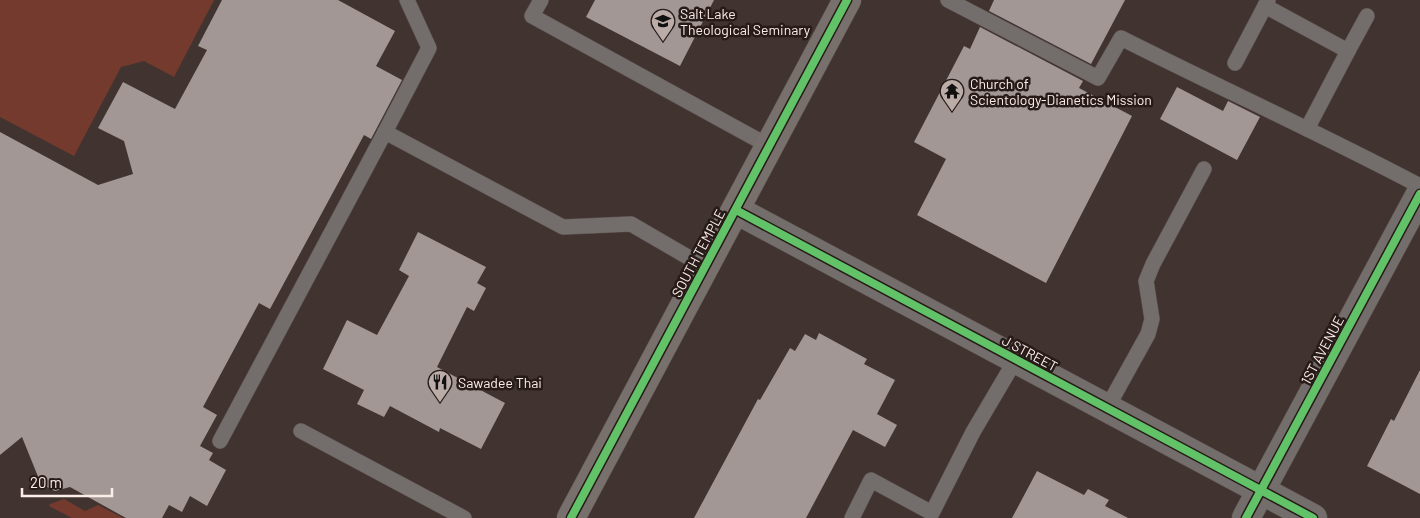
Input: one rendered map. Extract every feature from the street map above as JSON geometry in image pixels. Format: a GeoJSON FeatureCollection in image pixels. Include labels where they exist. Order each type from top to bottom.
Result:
{"type":"FeatureCollection","features":[{"type":"Feature","properties":{"kind":"main road","name":"SOUTH TEMPLE"},"geometry":{"type":"LineString","coordinates":[[571,518],[847,0]]}},
{"type":"Feature","properties":{"kind":"street","name":"1ST AVENUE"},"geometry":{"type":"LineString","coordinates":[[1246,518],[1420,194]]}},
{"type":"Feature","properties":{"kind":"street","name":"J STREET"},"geometry":{"type":"LineString","coordinates":[[736,210],[1313,518]]}},
{"type":"Feature","properties":{"kind":"lane"},"geometry":{"type":"LineString","coordinates":[[220,441],[429,48],[408,0]]}},
{"type":"Feature","properties":{"kind":"lane"},"geometry":{"type":"LineString","coordinates":[[541,0],[532,16],[770,146]]}},
{"type":"Feature","properties":{"kind":"lane"},"geometry":{"type":"LineString","coordinates":[[948,0],[1098,78],[1121,38],[1306,129],[1330,138],[1420,186]]}},
{"type":"Feature","properties":{"kind":"lane"},"geometry":{"type":"LineString","coordinates":[[1235,63],[1266,3],[1348,51]]}},
{"type":"Feature","properties":{"kind":"lane"},"geometry":{"type":"LineString","coordinates":[[1306,129],[1367,16]]}},
{"type":"Feature","properties":{"kind":"lane"},"geometry":{"type":"LineString","coordinates":[[385,132],[563,227],[631,224],[705,267]]}},
{"type":"Feature","properties":{"kind":"lane"},"geometry":{"type":"LineString","coordinates":[[1107,408],[1148,334],[1152,319],[1146,281],[1153,264],[1204,169]]}},
{"type":"Feature","properties":{"kind":"lane"},"geometry":{"type":"LineString","coordinates":[[852,518],[872,480],[932,513],[973,432],[1016,359]]}},
{"type":"Feature","properties":{"kind":"lane"},"geometry":{"type":"LineString","coordinates":[[301,431],[464,518]]}},
{"type":"Feature","properties":{"kind":"shaded area"},"geometry":{"type":"Polygon","coordinates":[[[0,0],[214,0],[174,77],[144,61],[121,67],[74,156],[0,117],[0,0]]]}},
{"type":"Feature","properties":{"kind":"shaded area"},"geometry":{"type":"Polygon","coordinates":[[[64,499],[85,511],[98,505],[123,518],[72,518],[49,506],[64,499]]]}},
{"type":"Feature","properties":{"kind":"building"},"geometry":{"type":"Polygon","coordinates":[[[222,0],[338,0],[395,31],[376,66],[402,80],[371,139],[364,135],[270,309],[259,303],[203,407],[217,415],[200,446],[213,453],[209,460],[226,470],[207,506],[190,496],[182,512],[169,505],[162,518],[126,518],[70,487],[55,491],[41,484],[22,437],[0,455],[0,132],[98,185],[133,174],[124,141],[98,128],[123,82],[175,109],[207,50],[198,46],[222,0]]]}},
{"type":"Feature","properties":{"kind":"building","name":"Salt Lake Theological Seminary"},"geometry":{"type":"Polygon","coordinates":[[[595,0],[714,0],[680,66],[586,17],[595,0]]]}},
{"type":"Feature","properties":{"kind":"building"},"geometry":{"type":"Polygon","coordinates":[[[994,0],[1125,0],[1091,64],[989,11],[994,0]]]}},
{"type":"Feature","properties":{"kind":"building"},"geometry":{"type":"Polygon","coordinates":[[[980,27],[1083,81],[1079,88],[1132,116],[1046,283],[917,215],[946,159],[914,142],[964,46],[970,49],[980,27]]]}},
{"type":"Feature","properties":{"kind":"building"},"geometry":{"type":"Polygon","coordinates":[[[1177,87],[1223,111],[1228,101],[1260,117],[1237,160],[1160,119],[1177,87]]]}},
{"type":"Feature","properties":{"kind":"building"},"geometry":{"type":"Polygon","coordinates":[[[418,232],[486,267],[477,283],[486,288],[474,311],[467,307],[437,367],[505,403],[481,449],[440,428],[439,432],[390,406],[384,417],[357,404],[364,390],[323,369],[347,320],[377,335],[409,276],[399,270],[418,232]]]}},
{"type":"Feature","properties":{"kind":"building"},"geometry":{"type":"Polygon","coordinates":[[[819,333],[867,359],[864,364],[895,380],[877,414],[897,425],[885,447],[853,430],[806,518],[694,518],[758,399],[760,400],[790,348],[795,351],[805,334],[816,340],[819,333]]]}},
{"type":"Feature","properties":{"kind":"building"},"geometry":{"type":"Polygon","coordinates":[[[1420,370],[1420,494],[1367,466],[1391,419],[1394,421],[1420,370]]]}},
{"type":"Feature","properties":{"kind":"building"},"geometry":{"type":"Polygon","coordinates":[[[1037,471],[1084,495],[1088,489],[1109,500],[1105,506],[1128,518],[1012,518],[1037,471]]]}},
{"type":"Feature","properties":{"kind":"cycle path"},"geometry":{"type":"LineString","coordinates":[[571,518],[847,0]]}},
{"type":"Feature","properties":{"kind":"cycle path"},"geometry":{"type":"LineString","coordinates":[[1246,518],[1420,194]]}},
{"type":"Feature","properties":{"kind":"cycle path"},"geometry":{"type":"LineString","coordinates":[[736,210],[1313,518]]}},
{"type":"Feature","properties":{"kind":"place","name":"Salt Lake Theological Seminary"},"geometry":{"type":"Point","coordinates":[663,42]}},
{"type":"Feature","properties":{"kind":"place","name":"Church of Scientology-Dianetics Mission"},"geometry":{"type":"Point","coordinates":[952,112]}},
{"type":"Feature","properties":{"kind":"place","name":"Sawadee Thai"},"geometry":{"type":"Point","coordinates":[440,403]}}]}
